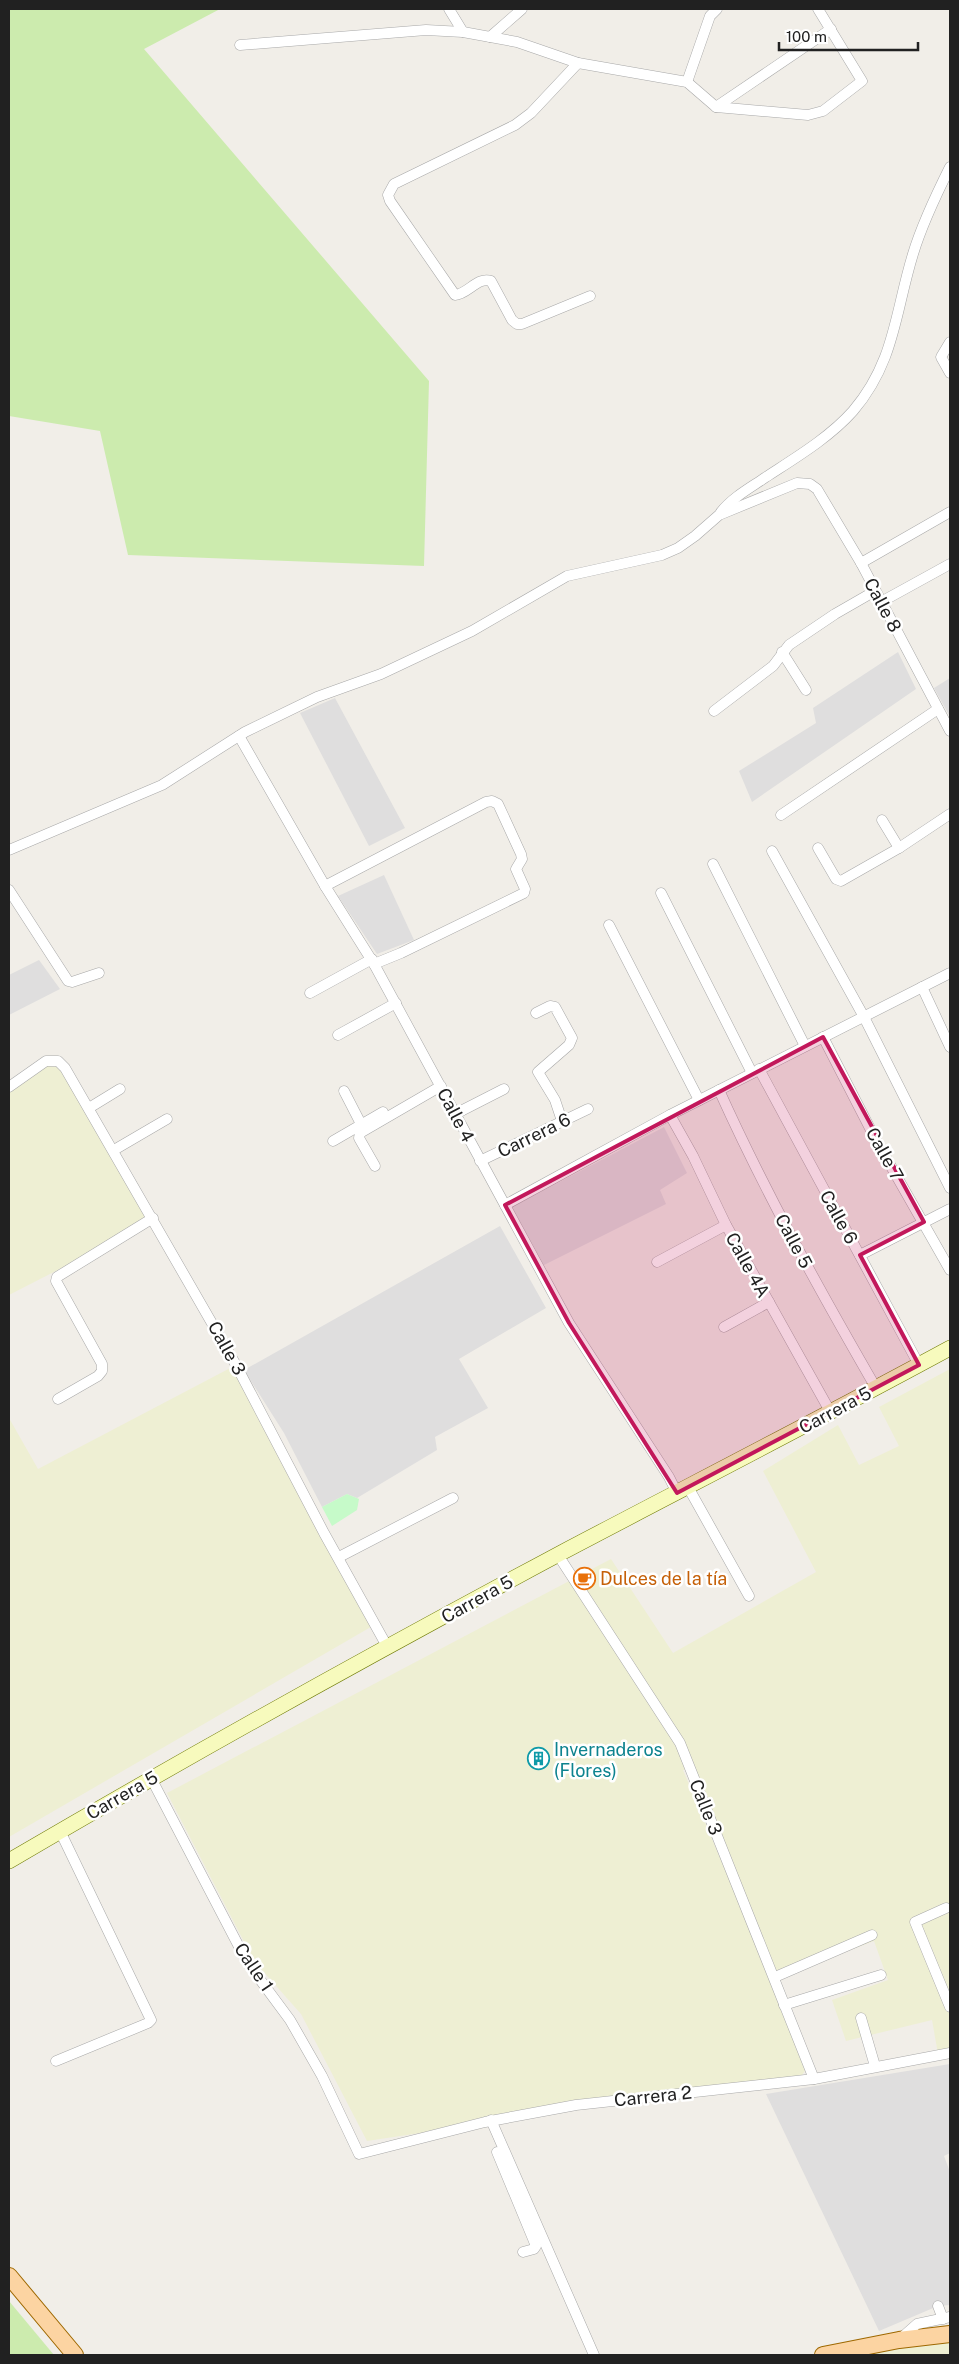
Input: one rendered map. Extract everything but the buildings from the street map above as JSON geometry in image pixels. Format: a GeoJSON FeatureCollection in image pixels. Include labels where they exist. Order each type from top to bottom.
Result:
{"type":"FeatureCollection","features":[{"type":"Feature","properties":{"kind":"main road","name":"Carrera 5"},"geometry":{"type":"LineString","coordinates":[[9,1861],[151,1778],[558,1555],[832,1413],[950,1348]]}},
{"type":"Feature","properties":{"kind":"main road"},"geometry":{"type":"LineString","coordinates":[[9,2276],[75,2355]]}},
{"type":"Feature","properties":{"kind":"main road"},"geometry":{"type":"LineString","coordinates":[[823,2355],[899,2340],[950,2334]]}},
{"type":"Feature","properties":{"kind":"street"},"geometry":{"type":"LineString","coordinates":[[449,9],[463,32]]}},
{"type":"Feature","properties":{"kind":"street"},"geometry":{"type":"LineString","coordinates":[[490,37],[522,9]]}},
{"type":"Feature","properties":{"kind":"street"},"geometry":{"type":"LineString","coordinates":[[687,82],[710,16],[717,9]]}},
{"type":"Feature","properties":{"kind":"street"},"geometry":{"type":"LineString","coordinates":[[240,45],[426,30],[463,32],[517,42],[578,63],[687,82],[716,107],[808,115],[823,111],[862,80],[818,9]]}},
{"type":"Feature","properties":{"kind":"street"},"geometry":{"type":"LineString","coordinates":[[716,107],[830,29]]}},
{"type":"Feature","properties":{"kind":"street"},"geometry":{"type":"LineString","coordinates":[[578,63],[531,113],[515,125],[394,184],[388,195],[390,201],[455,295],[460,295],[482,281],[491,282],[512,320],[517,324],[522,324],[590,296]]}},
{"type":"Feature","properties":{"kind":"street"},"geometry":{"type":"LineString","coordinates":[[9,850],[162,786],[239,736],[317,697],[381,674],[463,635],[567,576],[645,560],[678,548],[719,515],[742,493],[823,437],[852,412],[872,386],[892,343],[913,254],[932,202],[950,167]]}},
{"type":"Feature","properties":{"kind":"street"},"geometry":{"type":"LineString","coordinates":[[950,342],[941,357],[950,372]]}},
{"type":"Feature","properties":{"kind":"street","name":"Calle 8"},"geometry":{"type":"LineString","coordinates":[[719,515],[797,483],[810,484],[817,489],[861,563],[950,731]]}},
{"type":"Feature","properties":{"kind":"street"},"geometry":{"type":"LineString","coordinates":[[861,563],[950,512]]}},
{"type":"Feature","properties":{"kind":"street"},"geometry":{"type":"LineString","coordinates":[[881,602],[950,564]]}},
{"type":"Feature","properties":{"kind":"street"},"geometry":{"type":"LineString","coordinates":[[714,711],[773,666],[789,645],[835,614],[875,591]]}},
{"type":"Feature","properties":{"kind":"street"},"geometry":{"type":"LineString","coordinates":[[782,652],[806,690]]}},
{"type":"Feature","properties":{"kind":"street"},"geometry":{"type":"LineString","coordinates":[[781,816],[938,708]]}},
{"type":"Feature","properties":{"kind":"street","name":"Calle 4"},"geometry":{"type":"LineString","coordinates":[[239,736],[325,886],[373,962],[457,1113],[480,1161],[569,1322],[664,1469],[682,1490],[749,1596]]}},
{"type":"Feature","properties":{"kind":"street"},"geometry":{"type":"LineString","coordinates":[[310,993],[373,962],[410,950],[524,893],[526,889],[516,869],[522,859],[522,854],[498,804],[492,801],[486,802],[325,886]]}},
{"type":"Feature","properties":{"kind":"street"},"geometry":{"type":"LineString","coordinates":[[818,848],[836,879],[841,881],[898,848],[950,814]]}},
{"type":"Feature","properties":{"kind":"street"},"geometry":{"type":"LineString","coordinates":[[882,820],[898,848]]}},
{"type":"Feature","properties":{"kind":"street"},"geometry":{"type":"LineString","coordinates":[[772,851],[864,1017],[950,1188]]}},
{"type":"Feature","properties":{"kind":"street"},"geometry":{"type":"LineString","coordinates":[[713,864],[805,1046]]}},
{"type":"Feature","properties":{"kind":"street"},"geometry":{"type":"LineString","coordinates":[[9,890],[68,981],[72,982],[99,973]]}},
{"type":"Feature","properties":{"kind":"street","name":"Calle 6"},"geometry":{"type":"LineString","coordinates":[[661,893],[755,1071],[860,1255],[919,1364]]}},
{"type":"Feature","properties":{"kind":"street"},"geometry":{"type":"LineString","coordinates":[[609,925],[699,1100]]}},
{"type":"Feature","properties":{"kind":"street"},"geometry":{"type":"LineString","coordinates":[[504,1205],[670,1115],[950,973]]}},
{"type":"Feature","properties":{"kind":"street"},"geometry":{"type":"LineString","coordinates":[[922,988],[950,1047]]}},
{"type":"Feature","properties":{"kind":"street"},"geometry":{"type":"LineString","coordinates":[[338,1036],[396,1003]]}},
{"type":"Feature","properties":{"kind":"street"},"geometry":{"type":"LineString","coordinates":[[536,1013],[550,1006],[555,1007],[572,1038],[570,1045],[538,1072],[555,1100],[562,1121]]}},
{"type":"Feature","properties":{"kind":"street","name":"Calle 7"},"geometry":{"type":"LineString","coordinates":[[824,1037],[876,1140],[950,1270]]}},
{"type":"Feature","properties":{"kind":"street","name":"Calle 3"},"geometry":{"type":"LineString","coordinates":[[9,1087],[46,1061],[58,1061],[65,1068],[114,1150],[236,1365],[324,1533],[388,1648]]}},
{"type":"Feature","properties":{"kind":"street"},"geometry":{"type":"LineString","coordinates":[[333,1141],[361,1124],[440,1084]]}},
{"type":"Feature","properties":{"kind":"street"},"geometry":{"type":"LineString","coordinates":[[375,1166],[359,1138],[360,1133],[440,1084]]}},
{"type":"Feature","properties":{"kind":"street"},"geometry":{"type":"LineString","coordinates":[[89,1108],[120,1089]]}},
{"type":"Feature","properties":{"kind":"street"},"geometry":{"type":"LineString","coordinates":[[457,1113],[504,1089]]}},
{"type":"Feature","properties":{"kind":"street"},"geometry":{"type":"LineString","coordinates":[[344,1090],[361,1124]]}},
{"type":"Feature","properties":{"kind":"street","name":"Calle 5"},"geometry":{"type":"LineString","coordinates":[[719,1090],[762,1179],[821,1291],[876,1388]]}},
{"type":"Feature","properties":{"kind":"street","name":"Carrera 6"},"geometry":{"type":"LineString","coordinates":[[480,1161],[588,1109]]}},
{"type":"Feature","properties":{"kind":"street","name":"Calle 4A"},"geometry":{"type":"LineString","coordinates":[[670,1115],[693,1156],[726,1225],[832,1413]]}},
{"type":"Feature","properties":{"kind":"street"},"geometry":{"type":"LineString","coordinates":[[114,1150],[167,1119]]}},
{"type":"Feature","properties":{"kind":"street"},"geometry":{"type":"LineString","coordinates":[[860,1255],[950,1209]]}},
{"type":"Feature","properties":{"kind":"street"},"geometry":{"type":"LineString","coordinates":[[58,1399],[98,1376],[102,1371],[102,1364],[56,1281],[57,1277],[153,1218]]}},
{"type":"Feature","properties":{"kind":"street"},"geometry":{"type":"LineString","coordinates":[[657,1262],[726,1225]]}},
{"type":"Feature","properties":{"kind":"street"},"geometry":{"type":"LineString","coordinates":[[724,1327],[769,1302]]}},
{"type":"Feature","properties":{"kind":"street"},"geometry":{"type":"LineString","coordinates":[[339,1557],[453,1498]]}},
{"type":"Feature","properties":{"kind":"street","name":"Calle 3"},"geometry":{"type":"LineString","coordinates":[[558,1555],[680,1743],[775,1977],[784,2005],[814,2079]]}},
{"type":"Feature","properties":{"kind":"street","name":"Calle 1"},"geometry":{"type":"LineString","coordinates":[[151,1778],[247,1962],[290,2020],[322,2076],[359,2154]]}},
{"type":"Feature","properties":{"kind":"street"},"geometry":{"type":"LineString","coordinates":[[56,2061],[148,2023],[151,2020],[60,1831]]}},
{"type":"Feature","properties":{"kind":"street"},"geometry":{"type":"LineString","coordinates":[[946,1908],[916,1922],[950,2007]]}},
{"type":"Feature","properties":{"kind":"street"},"geometry":{"type":"LineString","coordinates":[[775,1977],[872,1935]]}},
{"type":"Feature","properties":{"kind":"street"},"geometry":{"type":"LineString","coordinates":[[784,2005],[881,1975]]}},
{"type":"Feature","properties":{"kind":"street"},"geometry":{"type":"LineString","coordinates":[[861,2018],[875,2066]]}},
{"type":"Feature","properties":{"kind":"street","name":"Carrera 2"},"geometry":{"type":"LineString","coordinates":[[359,2154],[488,2121],[576,2105],[814,2079],[950,2053]]}},
{"type":"Feature","properties":{"kind":"street"},"geometry":{"type":"LineString","coordinates":[[488,2121],[536,2246],[534,2249],[523,2252]]}},
{"type":"Feature","properties":{"kind":"street"},"geometry":{"type":"LineString","coordinates":[[488,2121],[594,2355]]}},
{"type":"Feature","properties":{"kind":"street"},"geometry":{"type":"LineString","coordinates":[[899,2340],[917,2324],[946,2318],[938,2306]]}},
{"type":"Feature","properties":{"kind":"highlighted area"},"geometry":{"type":"Polygon","coordinates":[[[823,1037],[924,1222],[860,1255],[919,1365],[677,1493],[569,1323],[505,1205],[823,1037]]]}},
{"type":"Feature","properties":{"kind":"shaded area"},"geometry":{"type":"Polygon","coordinates":[[[898,652],[916,689],[752,802],[739,771],[816,723],[813,708],[898,652]]]}},
{"type":"Feature","properties":{"kind":"shaded area"},"geometry":{"type":"Polygon","coordinates":[[[950,678],[950,715],[949,715],[934,688],[950,678]]]}},
{"type":"Feature","properties":{"kind":"shaded area"},"geometry":{"type":"Polygon","coordinates":[[[335,698],[405,828],[369,846],[300,713],[335,698]]]}},
{"type":"Feature","properties":{"kind":"shaded area"},"geometry":{"type":"Polygon","coordinates":[[[384,875],[414,940],[377,954],[338,896],[384,875]]]}},
{"type":"Feature","properties":{"kind":"shaded area"},"geometry":{"type":"Polygon","coordinates":[[[39,960],[60,989],[9,1015],[9,975],[39,960]]]}},
{"type":"Feature","properties":{"kind":"shaded area"},"geometry":{"type":"Polygon","coordinates":[[[664,1127],[687,1173],[660,1190],[666,1204],[544,1265],[512,1207],[664,1127]]]}},
{"type":"Feature","properties":{"kind":"shaded area"},"geometry":{"type":"Polygon","coordinates":[[[500,1226],[546,1308],[459,1359],[488,1408],[435,1437],[437,1450],[357,1498],[347,1494],[322,1507],[284,1433],[244,1370],[500,1226]]]}},
{"type":"Feature","properties":{"kind":"shaded area"},"geometry":{"type":"Polygon","coordinates":[[[950,2064],[950,2153],[944,2156],[950,2172],[950,2305],[938,2306],[879,2331],[766,2094],[950,2064]]]}},
{"type":"Feature","properties":{"kind":"green space"},"geometry":{"type":"Polygon","coordinates":[[[9,9],[220,9],[144,49],[429,381],[424,566],[128,555],[100,431],[9,416],[9,9]]]}},
{"type":"Feature","properties":{"kind":"green space"},"geometry":{"type":"Polygon","coordinates":[[[39,1065],[65,1068],[155,1220],[9,1295],[9,1085],[39,1065]]]}},
{"type":"Feature","properties":{"kind":"green space"},"geometry":{"type":"Polygon","coordinates":[[[236,1365],[376,1624],[9,1837],[9,1418],[38,1469],[236,1365]]]}},
{"type":"Feature","properties":{"kind":"green space"},"geometry":{"type":"Polygon","coordinates":[[[950,1369],[950,2053],[938,2054],[932,2020],[846,2041],[832,2000],[888,1980],[874,1941],[774,1979],[692,1768],[683,1770],[758,1948],[805,2071],[801,2076],[367,2141],[301,2014],[254,1961],[167,1793],[611,1559],[673,1653],[816,1572],[763,1471],[838,1425],[859,1465],[899,1446],[879,1407],[950,1369]]]}},
{"type":"Feature","properties":{"kind":"green space"},"geometry":{"type":"Polygon","coordinates":[[[347,1494],[359,1499],[357,1510],[332,1526],[322,1507],[347,1494]]]}},
{"type":"Feature","properties":{"kind":"green space"},"geometry":{"type":"Polygon","coordinates":[[[9,2301],[54,2355],[9,2355],[9,2301]]]}},
{"type":"Feature","properties":{"kind":"green space"},"geometry":{"type":"Polygon","coordinates":[[[950,2331],[950,2355],[848,2355],[950,2331]]]}},
{"type":"Feature","properties":{"kind":"place","name":"Dulces de la tía"},"geometry":{"type":"Point","coordinates":[584,1578]}},
{"type":"Feature","properties":{"kind":"place","name":"Invernaderos (Flores)"},"geometry":{"type":"Point","coordinates":[538,1759]}}]}
